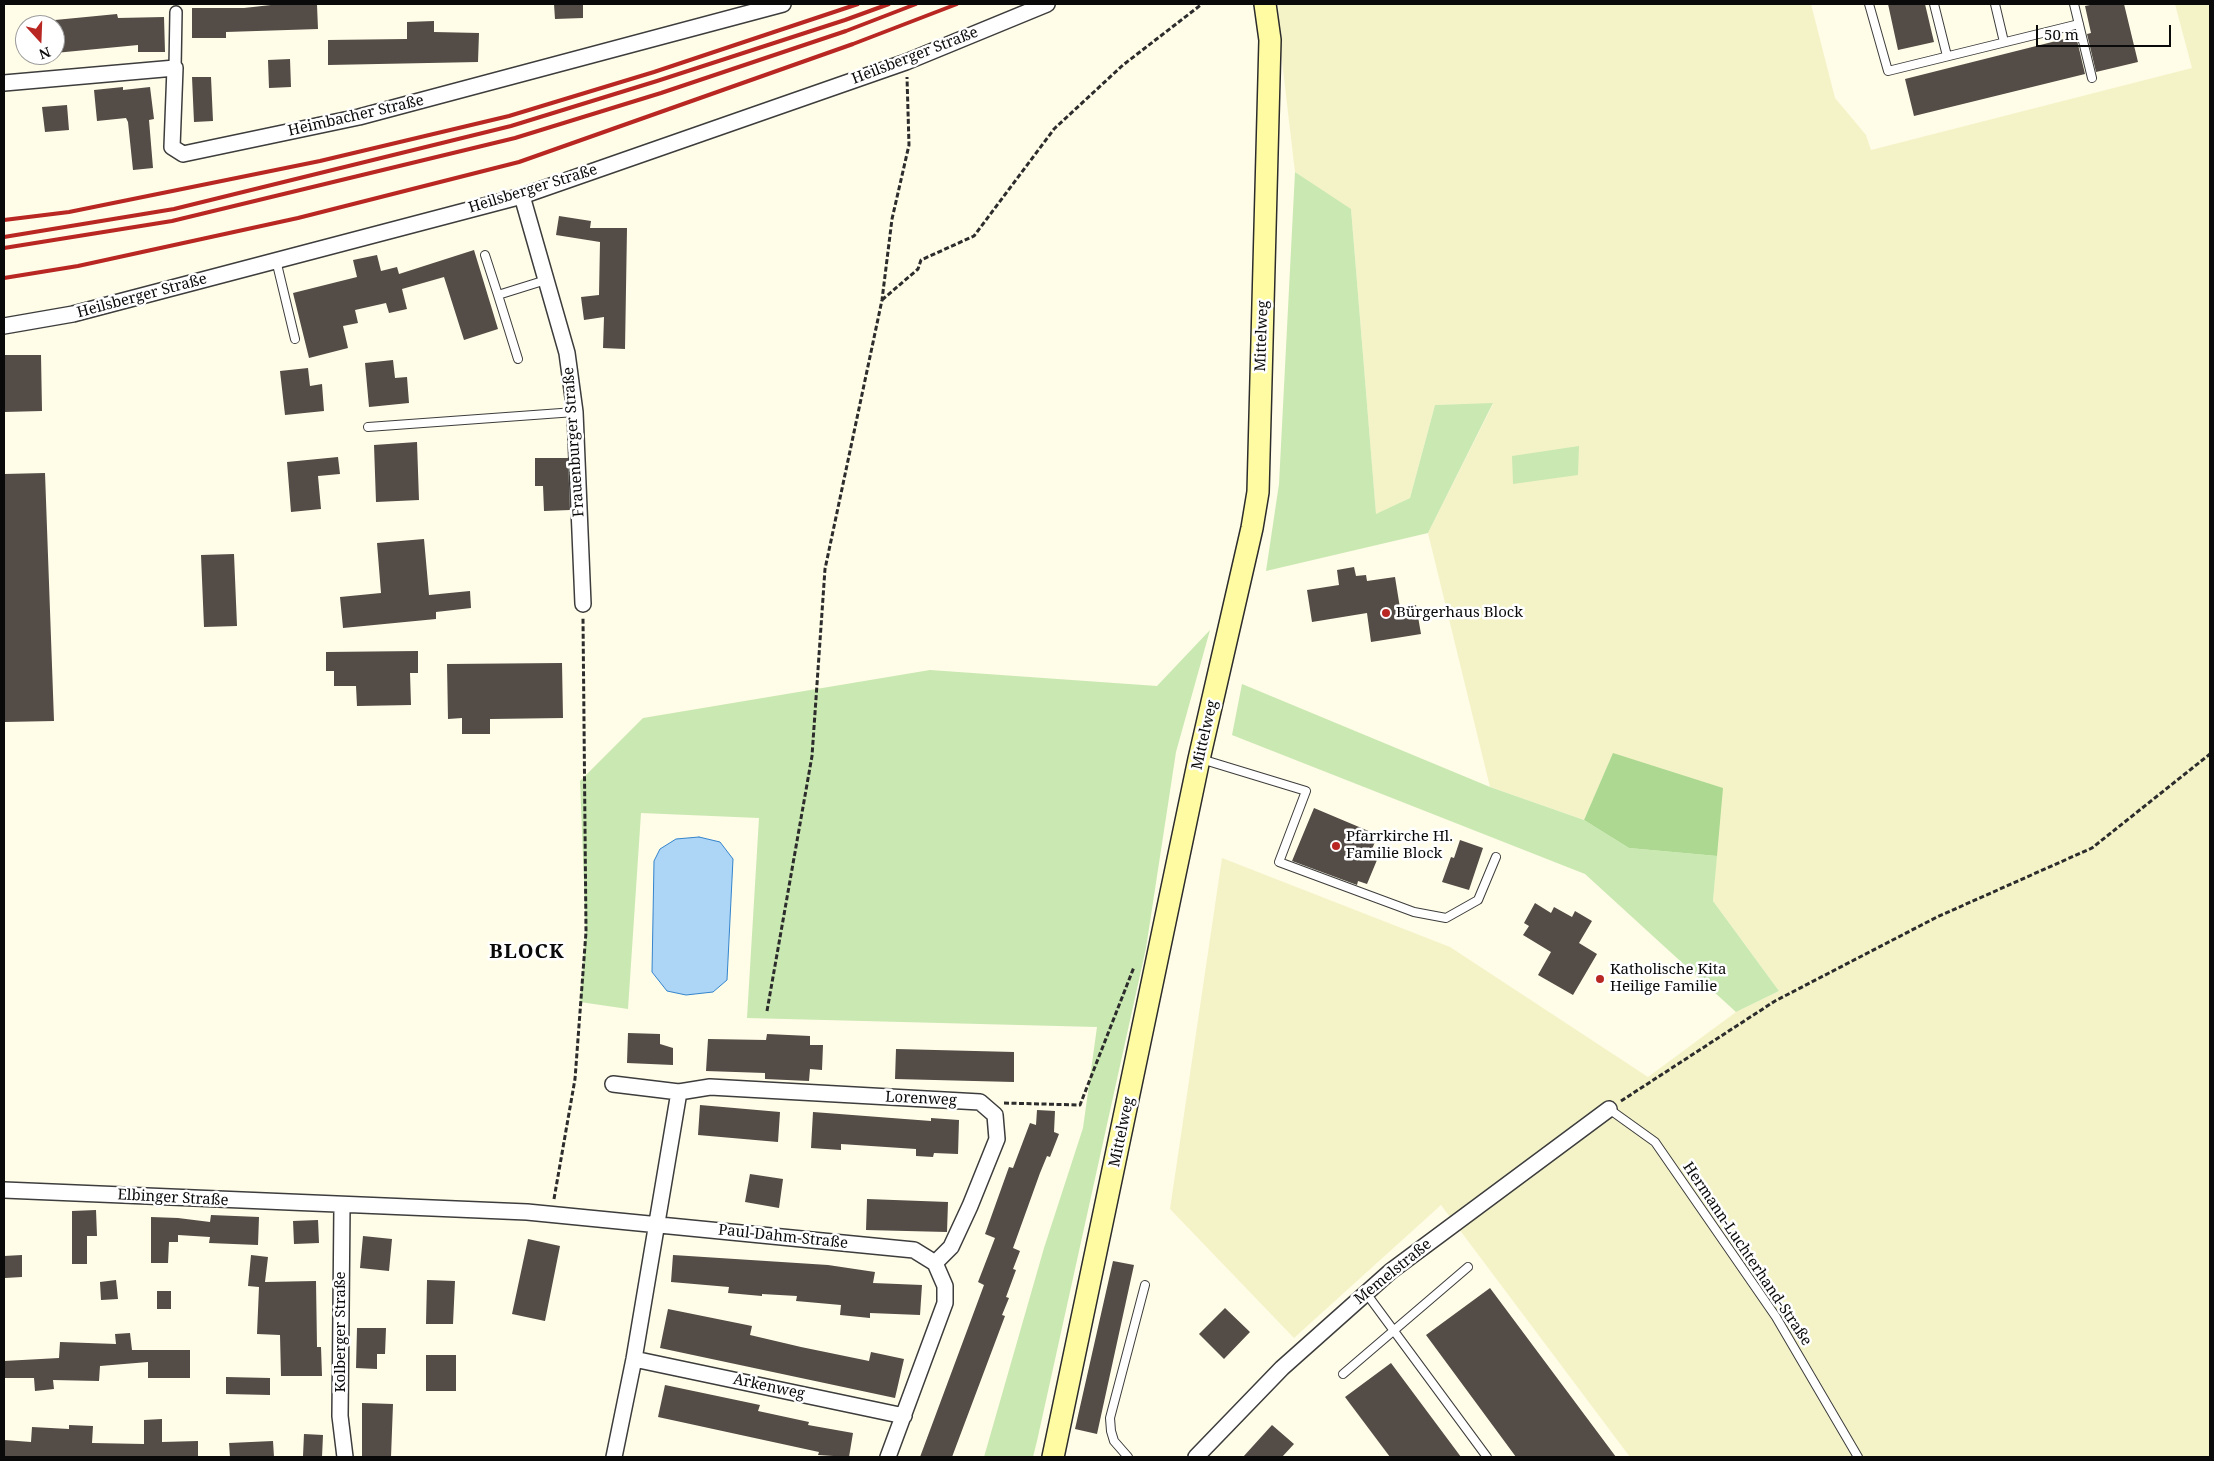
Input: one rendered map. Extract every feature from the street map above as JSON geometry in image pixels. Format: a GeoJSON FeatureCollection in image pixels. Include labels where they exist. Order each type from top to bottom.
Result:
{"type":"FeatureCollection","features":[{"type":"Feature","properties":{"kind":"main road","name":"Mittelweg"},"geometry":{"type":"LineString","coordinates":[[1053,1457],[1199,759],[1252,528],[1258,492],[1270,40],[1265,4]]}},
{"type":"Feature","properties":{"kind":"street","name":"Heimbacher Straße"},"geometry":{"type":"LineString","coordinates":[[174,68],[172,147],[183,154],[359,117],[783,4]]}},
{"type":"Feature","properties":{"kind":"street","name":"Heilsberger Straße"},"geometry":{"type":"LineString","coordinates":[[4,326],[73,314],[522,196],[906,62],[1047,4]]}},
{"type":"Feature","properties":{"kind":"street"},"geometry":{"type":"LineString","coordinates":[[4,83],[174,68],[176,12]]}},
{"type":"Feature","properties":{"kind":"street","name":"Frauenburger Straße"},"geometry":{"type":"LineString","coordinates":[[522,196],[567,353],[575,412],[583,604]]}},
{"type":"Feature","properties":{"kind":"street","name":"Lorenweg"},"geometry":{"type":"LineString","coordinates":[[613,1084],[679,1092],[710,1087],[980,1102]]}},
{"type":"Feature","properties":{"kind":"street"},"geometry":{"type":"LineString","coordinates":[[614,1457],[634,1359],[679,1092]]}},
{"type":"Feature","properties":{"kind":"street"},"geometry":{"type":"LineString","coordinates":[[888,1457],[945,1303],[945,1286],[935,1263],[950,1247],[954,1239],[970,1206],[997,1139],[995,1115],[980,1102]]}},
{"type":"Feature","properties":{"kind":"street","name":"Memelstraße"},"geometry":{"type":"LineString","coordinates":[[1196,1457],[1282,1368],[1391,1270],[1608,1109]]}},
{"type":"Feature","properties":{"kind":"street","name":"Elbinger Straße"},"geometry":{"type":"LineString","coordinates":[[4,1190],[551,1214]]}},
{"type":"Feature","properties":{"kind":"street","name":"Kolberger Straße"},"geometry":{"type":"LineString","coordinates":[[342,1206],[340,1416],[345,1457]]}},
{"type":"Feature","properties":{"kind":"street","name":"Paul-Dahm-Straße"},"geometry":{"type":"LineString","coordinates":[[551,1214],[914,1250],[935,1263]]}},
{"type":"Feature","properties":{"kind":"street","name":"Arkenweg"},"geometry":{"type":"LineString","coordinates":[[634,1359],[904,1416]]}},
{"type":"Feature","properties":{"kind":"lane"},"geometry":{"type":"LineString","coordinates":[[1869,4],[1888,71],[2079,24]]}},
{"type":"Feature","properties":{"kind":"lane"},"geometry":{"type":"LineString","coordinates":[[1934,4],[1947,56]]}},
{"type":"Feature","properties":{"kind":"lane"},"geometry":{"type":"LineString","coordinates":[[1995,4],[2004,42]]}},
{"type":"Feature","properties":{"kind":"lane"},"geometry":{"type":"LineString","coordinates":[[2074,4],[2092,78]]}},
{"type":"Feature","properties":{"kind":"lane"},"geometry":{"type":"LineString","coordinates":[[485,255],[518,359]]}},
{"type":"Feature","properties":{"kind":"lane"},"geometry":{"type":"LineString","coordinates":[[276,260],[295,339]]}},
{"type":"Feature","properties":{"kind":"lane"},"geometry":{"type":"LineString","coordinates":[[498,295],[546,280]]}},
{"type":"Feature","properties":{"kind":"lane"},"geometry":{"type":"LineString","coordinates":[[368,427],[575,412]]}},
{"type":"Feature","properties":{"kind":"lane"},"geometry":{"type":"LineString","coordinates":[[1199,759],[1306,791],[1279,862],[1414,912],[1446,918],[1478,900],[1496,857]]}},
{"type":"Feature","properties":{"kind":"lane","name":"Hermann-Luchterhand-Straße"},"geometry":{"type":"LineString","coordinates":[[1608,1109],[1655,1142],[1776,1318],[1858,1457]]}},
{"type":"Feature","properties":{"kind":"lane"},"geometry":{"type":"LineString","coordinates":[[1343,1374],[1468,1267]]}},
{"type":"Feature","properties":{"kind":"lane"},"geometry":{"type":"LineString","coordinates":[[1128,1457],[1114,1441],[1110,1418],[1145,1286]]}},
{"type":"Feature","properties":{"kind":"lane"},"geometry":{"type":"LineString","coordinates":[[1366,1293],[1487,1457]]}},
{"type":"Feature","properties":{"kind":"path"},"geometry":{"type":"LineString","coordinates":[[882,300],[918,269],[921,260],[974,236],[1054,129],[1123,65],[1202,4]]}},
{"type":"Feature","properties":{"kind":"path"},"geometry":{"type":"LineString","coordinates":[[767,1011],[812,756],[825,569],[882,300],[892,219],[909,145],[906,62]]}},
{"type":"Feature","properties":{"kind":"path"},"geometry":{"type":"LineString","coordinates":[[551,1214],[575,1079],[586,932],[583,604]]}},
{"type":"Feature","properties":{"kind":"path"},"geometry":{"type":"LineString","coordinates":[[1608,1109],[1775,1001],[1936,917],[2092,848],[2210,754]]}},
{"type":"Feature","properties":{"kind":"path"},"geometry":{"type":"LineString","coordinates":[[980,1102],[1080,1105],[1135,966]]}},
{"type":"Feature","properties":{"kind":"green space"},"geometry":{"type":"Polygon","coordinates":[[[1278,4],[1811,4],[1835,98],[1866,135],[1871,150],[2192,68],[2175,4],[2210,4],[2210,1457],[1630,1457],[1441,1205],[1294,1338],[1170,1209],[1222,858],[1450,947],[1648,1077],[1736,1012],[1779,991],[1713,901],[1722,788],[1613,754],[1584,820],[1490,787],[1428,533],[1493,404],[1435,405],[1410,498],[1376,515],[1351,210],[1295,172],[1280,44],[1278,4]]]}},
{"type":"Feature","properties":{"kind":"green space"},"geometry":{"type":"Polygon","coordinates":[[[1295,172],[1351,209],[1376,514],[1410,498],[1435,405],[1493,403],[1428,533],[1266,571],[1279,484],[1295,172]]]}},
{"type":"Feature","properties":{"kind":"green space"},"geometry":{"type":"Polygon","coordinates":[[[1579,446],[1578,475],[1513,484],[1512,456],[1579,446]]]}},
{"type":"Feature","properties":{"kind":"green space"},"geometry":{"type":"Polygon","coordinates":[[[1210,630],[1176,752],[1146,948],[1033,1457],[984,1457],[1044,1248],[1083,1128],[1097,1027],[747,1018],[759,818],[641,813],[628,1009],[580,1002],[586,932],[580,781],[643,718],[930,670],[1157,686],[1210,630]]]}},
{"type":"Feature","properties":{"kind":"green space"},"geometry":{"type":"Polygon","coordinates":[[[1242,684],[1490,787],[1584,820],[1629,848],[1717,856],[1713,901],[1779,991],[1736,1012],[1585,874],[1232,735],[1242,684]]]}},
{"type":"Feature","properties":{"kind":"green space"},"geometry":{"type":"Polygon","coordinates":[[[1613,753],[1723,788],[1717,856],[1629,848],[1584,820],[1613,753]]]}},
{"type":"Feature","properties":{"kind":"water"},"geometry":{"type":"Polygon","coordinates":[[[699,837],[720,842],[733,859],[727,980],[713,992],[686,995],[667,991],[652,972],[654,861],[660,849],[676,839],[699,837]]]}},
{"type":"Feature","properties":{"kind":"building"},"geometry":{"type":"Polygon","coordinates":[[[554,4],[583,4],[583,18],[555,19],[554,4]]]}},
{"type":"Feature","properties":{"kind":"building"},"geometry":{"type":"Polygon","coordinates":[[[1888,4],[1925,4],[1934,42],[1898,50],[1888,4]]]}},
{"type":"Feature","properties":{"kind":"building"},"geometry":{"type":"Polygon","coordinates":[[[2124,4],[2138,62],[2096,72],[2087,34],[2091,33],[2085,6],[2124,4]]]}},
{"type":"Feature","properties":{"kind":"building"},"geometry":{"type":"Polygon","coordinates":[[[271,5],[317,5],[318,29],[226,32],[226,38],[192,38],[192,8],[244,8],[271,5]]]}},
{"type":"Feature","properties":{"kind":"building"},"geometry":{"type":"Polygon","coordinates":[[[117,14],[118,18],[164,17],[165,52],[138,52],[138,45],[65,52],[65,19],[117,14]]]}},
{"type":"Feature","properties":{"kind":"building"},"geometry":{"type":"Polygon","coordinates":[[[434,21],[434,32],[479,33],[478,62],[328,65],[328,40],[407,39],[407,22],[434,21]]]}},
{"type":"Feature","properties":{"kind":"building"},"geometry":{"type":"Polygon","coordinates":[[[2076,36],[2085,74],[1914,116],[1905,79],[2076,36]]]}},
{"type":"Feature","properties":{"kind":"building"},"geometry":{"type":"Polygon","coordinates":[[[290,59],[291,87],[269,88],[268,60],[290,59]]]}},
{"type":"Feature","properties":{"kind":"building"},"geometry":{"type":"Polygon","coordinates":[[[192,77],[211,77],[213,121],[194,122],[192,77]]]}},
{"type":"Feature","properties":{"kind":"building"},"geometry":{"type":"Polygon","coordinates":[[[123,87],[123,90],[150,87],[154,119],[149,120],[153,168],[133,170],[126,118],[97,121],[94,90],[123,87]]]}},
{"type":"Feature","properties":{"kind":"building"},"geometry":{"type":"Polygon","coordinates":[[[67,105],[69,130],[45,132],[42,107],[67,105]]]}},
{"type":"Feature","properties":{"kind":"building"},"geometry":{"type":"Polygon","coordinates":[[[559,216],[591,221],[590,228],[627,228],[625,349],[603,348],[604,317],[584,320],[581,297],[599,295],[600,242],[556,235],[559,216]]]}},
{"type":"Feature","properties":{"kind":"building"},"geometry":{"type":"Polygon","coordinates":[[[474,250],[498,329],[464,340],[444,277],[402,289],[407,309],[389,313],[386,303],[355,310],[358,323],[343,326],[348,348],[309,358],[293,293],[357,277],[353,260],[377,255],[381,271],[397,267],[399,274],[474,250]]]}},
{"type":"Feature","properties":{"kind":"building"},"geometry":{"type":"Polygon","coordinates":[[[4,355],[41,355],[42,411],[4,412],[4,355]]]}},
{"type":"Feature","properties":{"kind":"building"},"geometry":{"type":"Polygon","coordinates":[[[393,360],[395,378],[407,377],[409,403],[369,407],[365,363],[393,360]]]}},
{"type":"Feature","properties":{"kind":"building"},"geometry":{"type":"Polygon","coordinates":[[[308,368],[310,386],[322,384],[324,411],[285,415],[280,371],[308,368]]]}},
{"type":"Feature","properties":{"kind":"building"},"geometry":{"type":"Polygon","coordinates":[[[417,442],[419,500],[376,502],[374,445],[417,442]]]}},
{"type":"Feature","properties":{"kind":"building"},"geometry":{"type":"Polygon","coordinates":[[[338,457],[340,474],[318,476],[321,509],[291,512],[287,462],[338,457]]]}},
{"type":"Feature","properties":{"kind":"building"},"geometry":{"type":"Polygon","coordinates":[[[535,458],[568,458],[570,510],[544,511],[543,486],[535,486],[535,458]]]}},
{"type":"Feature","properties":{"kind":"building"},"geometry":{"type":"Polygon","coordinates":[[[45,473],[54,721],[4,722],[4,474],[45,473]]]}},
{"type":"Feature","properties":{"kind":"building"},"geometry":{"type":"Polygon","coordinates":[[[424,539],[429,595],[470,591],[471,608],[436,612],[436,619],[343,628],[340,597],[381,593],[377,543],[424,539]]]}},
{"type":"Feature","properties":{"kind":"building"},"geometry":{"type":"Polygon","coordinates":[[[234,554],[237,626],[204,627],[201,555],[234,554]]]}},
{"type":"Feature","properties":{"kind":"building"},"geometry":{"type":"Polygon","coordinates":[[[1354,567],[1356,576],[1366,575],[1367,581],[1395,577],[1400,608],[1416,605],[1421,634],[1371,642],[1367,613],[1312,622],[1307,590],[1339,585],[1337,570],[1354,567]]]}},
{"type":"Feature","properties":{"kind":"building"},"geometry":{"type":"Polygon","coordinates":[[[418,651],[418,673],[410,673],[411,705],[357,706],[356,686],[334,686],[334,671],[326,671],[326,652],[418,651]]]}},
{"type":"Feature","properties":{"kind":"building"},"geometry":{"type":"Polygon","coordinates":[[[562,663],[563,718],[490,719],[490,734],[462,734],[462,718],[448,719],[447,664],[562,663]]]}},
{"type":"Feature","properties":{"kind":"building","name":"Pfarrkirche Hl. Familie Block"},"geometry":{"type":"Polygon","coordinates":[[[1314,808],[1378,835],[1369,856],[1377,860],[1367,884],[1358,881],[1357,885],[1292,861],[1314,808]]]}},
{"type":"Feature","properties":{"kind":"building"},"geometry":{"type":"Polygon","coordinates":[[[1460,840],[1483,848],[1469,890],[1442,882],[1451,857],[1454,858],[1460,840]]]}},
{"type":"Feature","properties":{"kind":"building"},"geometry":{"type":"Polygon","coordinates":[[[1535,903],[1551,913],[1554,907],[1572,917],[1575,911],[1592,921],[1579,943],[1597,954],[1573,995],[1538,975],[1551,952],[1523,935],[1529,926],[1524,923],[1535,903]]]}},
{"type":"Feature","properties":{"kind":"building"},"geometry":{"type":"Polygon","coordinates":[[[628,1033],[660,1034],[660,1044],[673,1048],[673,1065],[627,1063],[628,1033]]]}},
{"type":"Feature","properties":{"kind":"building"},"geometry":{"type":"Polygon","coordinates":[[[767,1034],[810,1036],[810,1045],[823,1045],[822,1070],[810,1069],[809,1081],[765,1079],[765,1073],[706,1071],[708,1039],[766,1040],[767,1034]]]}},
{"type":"Feature","properties":{"kind":"building"},"geometry":{"type":"Polygon","coordinates":[[[896,1049],[1014,1052],[1014,1082],[895,1079],[896,1049]]]}},
{"type":"Feature","properties":{"kind":"building"},"geometry":{"type":"Polygon","coordinates":[[[700,1105],[780,1112],[778,1142],[698,1135],[700,1105]]]}},
{"type":"Feature","properties":{"kind":"building"},"geometry":{"type":"Polygon","coordinates":[[[1037,1110],[1055,1111],[1054,1132],[1059,1134],[1050,1157],[1047,1156],[1040,1173],[1013,1248],[1020,1251],[1013,1269],[1016,1270],[1006,1297],[1009,1298],[1002,1315],[1005,1316],[952,1457],[920,1457],[984,1285],[978,1282],[995,1238],[985,1234],[1009,1167],[1013,1168],[1030,1123],[1036,1125],[1037,1110]]]}},
{"type":"Feature","properties":{"kind":"building"},"geometry":{"type":"Polygon","coordinates":[[[813,1112],[931,1121],[931,1118],[959,1120],[958,1154],[934,1153],[933,1157],[916,1156],[916,1149],[841,1144],[841,1150],[811,1148],[813,1112]]]}},
{"type":"Feature","properties":{"kind":"building"},"geometry":{"type":"Polygon","coordinates":[[[750,1174],[783,1179],[779,1208],[745,1202],[750,1174]]]}},
{"type":"Feature","properties":{"kind":"building"},"geometry":{"type":"Polygon","coordinates":[[[867,1199],[948,1202],[947,1232],[866,1230],[867,1199]]]}},
{"type":"Feature","properties":{"kind":"building"},"geometry":{"type":"Polygon","coordinates":[[[96,1210],[97,1236],[87,1236],[87,1264],[72,1264],[72,1211],[96,1210]]]}},
{"type":"Feature","properties":{"kind":"building"},"geometry":{"type":"Polygon","coordinates":[[[211,1215],[259,1217],[258,1245],[209,1243],[210,1237],[178,1235],[178,1242],[169,1242],[168,1263],[151,1263],[151,1217],[210,1222],[211,1215]]]}},
{"type":"Feature","properties":{"kind":"building"},"geometry":{"type":"Polygon","coordinates":[[[318,1220],[319,1243],[294,1244],[293,1221],[318,1220]]]}},
{"type":"Feature","properties":{"kind":"building"},"geometry":{"type":"Polygon","coordinates":[[[363,1236],[392,1239],[389,1271],[360,1268],[363,1236]]]}},
{"type":"Feature","properties":{"kind":"building"},"geometry":{"type":"Polygon","coordinates":[[[528,1239],[560,1246],[545,1321],[512,1314],[528,1239]]]}},
{"type":"Feature","properties":{"kind":"building"},"geometry":{"type":"Polygon","coordinates":[[[22,1255],[22,1277],[5,1278],[4,1256],[22,1255]]]}},
{"type":"Feature","properties":{"kind":"building"},"geometry":{"type":"Polygon","coordinates":[[[251,1255],[268,1257],[265,1282],[316,1281],[317,1347],[321,1347],[322,1376],[281,1376],[280,1335],[257,1334],[259,1287],[248,1286],[251,1255]]]}},
{"type":"Feature","properties":{"kind":"building"},"geometry":{"type":"Polygon","coordinates":[[[673,1255],[828,1265],[875,1272],[873,1283],[922,1285],[920,1315],[870,1313],[870,1318],[840,1315],[841,1305],[796,1301],[797,1296],[762,1294],[762,1296],[728,1293],[729,1287],[671,1282],[673,1255]]]}},
{"type":"Feature","properties":{"kind":"building"},"geometry":{"type":"Polygon","coordinates":[[[1113,1261],[1134,1265],[1097,1434],[1075,1429],[1113,1261]]]}},
{"type":"Feature","properties":{"kind":"building"},"geometry":{"type":"Polygon","coordinates":[[[116,1280],[118,1299],[101,1300],[100,1282],[116,1280]]]}},
{"type":"Feature","properties":{"kind":"building"},"geometry":{"type":"Polygon","coordinates":[[[427,1280],[455,1281],[453,1324],[426,1324],[427,1280]]]}},
{"type":"Feature","properties":{"kind":"building"},"geometry":{"type":"Polygon","coordinates":[[[1490,1288],[1616,1457],[1516,1457],[1426,1335],[1490,1288]]]}},
{"type":"Feature","properties":{"kind":"building"},"geometry":{"type":"Polygon","coordinates":[[[157,1291],[171,1291],[171,1309],[157,1309],[157,1291]]]}},
{"type":"Feature","properties":{"kind":"building"},"geometry":{"type":"Polygon","coordinates":[[[1225,1308],[1250,1332],[1224,1359],[1199,1334],[1225,1308]]]}},
{"type":"Feature","properties":{"kind":"building"},"geometry":{"type":"Polygon","coordinates":[[[668,1309],[752,1326],[750,1335],[801,1347],[869,1361],[871,1352],[904,1359],[895,1398],[660,1348],[668,1309]]]}},
{"type":"Feature","properties":{"kind":"building"},"geometry":{"type":"Polygon","coordinates":[[[357,1328],[386,1328],[385,1354],[377,1354],[377,1369],[356,1368],[357,1328]]]}},
{"type":"Feature","properties":{"kind":"building"},"geometry":{"type":"Polygon","coordinates":[[[130,1333],[132,1350],[190,1350],[190,1378],[148,1378],[148,1362],[100,1366],[99,1381],[53,1380],[54,1389],[35,1391],[34,1378],[4,1378],[4,1361],[59,1358],[60,1342],[116,1344],[115,1334],[130,1333]]]}},
{"type":"Feature","properties":{"kind":"building"},"geometry":{"type":"Polygon","coordinates":[[[426,1355],[456,1355],[456,1391],[426,1391],[426,1355]]]}},
{"type":"Feature","properties":{"kind":"building"},"geometry":{"type":"Polygon","coordinates":[[[1391,1363],[1461,1457],[1390,1457],[1345,1397],[1391,1363]]]}},
{"type":"Feature","properties":{"kind":"building"},"geometry":{"type":"Polygon","coordinates":[[[226,1377],[270,1378],[270,1395],[226,1394],[226,1377]]]}},
{"type":"Feature","properties":{"kind":"building"},"geometry":{"type":"Polygon","coordinates":[[[665,1385],[760,1405],[758,1411],[809,1422],[808,1425],[853,1433],[849,1457],[818,1455],[819,1452],[658,1417],[665,1385]]]}},
{"type":"Feature","properties":{"kind":"building"},"geometry":{"type":"Polygon","coordinates":[[[362,1403],[393,1404],[391,1457],[362,1457],[362,1403]]]}},
{"type":"Feature","properties":{"kind":"building"},"geometry":{"type":"Polygon","coordinates":[[[162,1419],[162,1442],[198,1441],[198,1457],[4,1457],[4,1440],[31,1442],[32,1427],[69,1429],[69,1425],[93,1426],[92,1443],[144,1444],[144,1420],[162,1419]]]}},
{"type":"Feature","properties":{"kind":"building"},"geometry":{"type":"Polygon","coordinates":[[[1272,1425],[1294,1444],[1282,1457],[1243,1457],[1272,1425]]]}},
{"type":"Feature","properties":{"kind":"building"},"geometry":{"type":"Polygon","coordinates":[[[304,1434],[323,1435],[322,1457],[303,1456],[304,1434]]]}},
{"type":"Feature","properties":{"kind":"building"},"geometry":{"type":"Polygon","coordinates":[[[273,1441],[274,1457],[230,1457],[229,1443],[273,1441]]]}},
{"type":"Feature","properties":{"kind":"railway"},"geometry":{"type":"LineString","coordinates":[[4,220],[69,212],[320,161],[509,116],[654,72],[858,4]]}},
{"type":"Feature","properties":{"kind":"railway"},"geometry":{"type":"LineString","coordinates":[[4,237],[174,209],[511,126],[657,81],[889,4]]}},
{"type":"Feature","properties":{"kind":"railway"},"geometry":{"type":"LineString","coordinates":[[4,248],[172,221],[515,138],[661,93],[846,31],[916,4]]}},
{"type":"Feature","properties":{"kind":"railway"},"geometry":{"type":"LineString","coordinates":[[4,278],[78,266],[298,218],[519,162],[853,44],[957,4]]}},
{"type":"Feature","properties":{"kind":"place","name":"Bürgerhaus Block"},"geometry":{"type":"Point","coordinates":[1386,613]}},
{"type":"Feature","properties":{"kind":"place","name":"Pfarrkirche Hl. Familie Block"},"geometry":{"type":"Point","coordinates":[1336,846]}},
{"type":"Feature","properties":{"kind":"place","name":"Katholische Kita Heilige Familie"},"geometry":{"type":"Point","coordinates":[1600,979]}},
{"type":"Feature","properties":{"kind":"district","name":"BLOCK"},"geometry":{"type":"Point","coordinates":[527,952]}}]}
